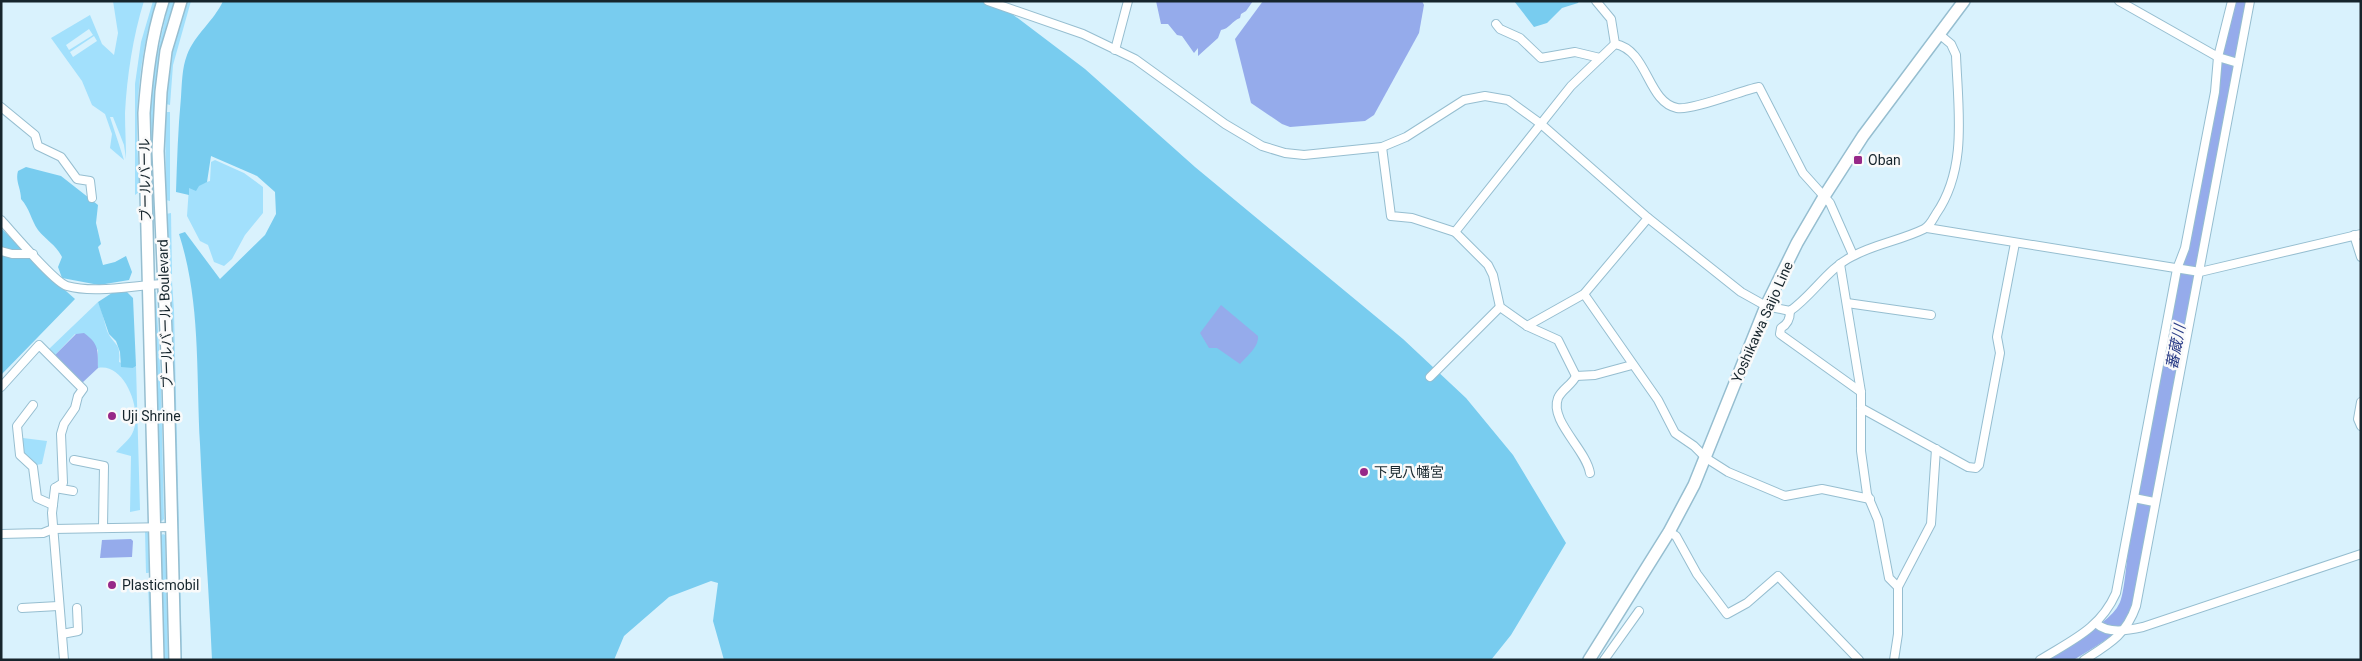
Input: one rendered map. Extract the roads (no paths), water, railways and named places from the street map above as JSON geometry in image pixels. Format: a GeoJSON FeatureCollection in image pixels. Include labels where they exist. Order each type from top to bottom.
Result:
{"type":"FeatureCollection","features":[{"type":"Feature","properties":{"kind":"street","name":"ブールバール"},"geometry":{"type":"LineString","coordinates":[[158,660],[144,113],[149,57],[155,25],[163,1]]}},
{"type":"Feature","properties":{"kind":"street","name":"ブールバール Boulevard"},"geometry":{"type":"LineString","coordinates":[[175,660],[164,284],[158,151],[161,92],[166,51],[181,1]]}},
{"type":"Feature","properties":{"kind":"street"},"geometry":{"type":"LineString","coordinates":[[988,1],[1083,34],[1135,59],[1225,124],[1273,151],[1304,155],[1382,147],[1406,137],[1456,104],[1474,97],[1497,96],[1508,100],[1541,124],[1648,218],[1741,292],[1766,306],[1790,311],[1805,300],[1840,264],[1854,255],[1927,228],[2200,272],[2357,235],[2361,257]]}},
{"type":"Feature","properties":{"kind":"street"},"geometry":{"type":"LineString","coordinates":[[1115,50],[1128,1]]}},
{"type":"Feature","properties":{"kind":"street"},"geometry":{"type":"LineString","coordinates":[[1596,1],[1611,18],[1615,44]]}},
{"type":"Feature","properties":{"kind":"street","name":"Yoshikawa Saijo Line"},"geometry":{"type":"LineString","coordinates":[[1592,655],[1669,532],[1706,458],[1766,306],[1797,243],[1824,195],[1864,136],[1964,1]]}},
{"type":"Feature","properties":{"kind":"street"},"geometry":{"type":"LineString","coordinates":[[2119,1],[2218,57],[2237,63]]}},
{"type":"Feature","properties":{"kind":"street"},"geometry":{"type":"LineString","coordinates":[[2040,660],[2098,625],[2109,609],[2116,593],[2136,499],[2179,269],[2199,177],[2215,92],[2218,57],[2232,1]]}},
{"type":"Feature","properties":{"kind":"street"},"geometry":{"type":"LineString","coordinates":[[2084,660],[2106,647],[2124,631],[2136,606],[2154,502],[2200,272],[2237,63],[2250,1]]}},
{"type":"Feature","properties":{"kind":"street"},"geometry":{"type":"LineString","coordinates":[[1496,24],[1500,29],[1520,38],[1540,58],[1575,52],[1600,58]]}},
{"type":"Feature","properties":{"kind":"street"},"geometry":{"type":"LineString","coordinates":[[1927,228],[1944,203],[1955,176],[1959,145],[1956,55],[1951,44],[1939,34]]}},
{"type":"Feature","properties":{"kind":"street"},"geometry":{"type":"LineString","coordinates":[[1454,232],[1571,86],[1615,44]]}},
{"type":"Feature","properties":{"kind":"street"},"geometry":{"type":"LineString","coordinates":[[1615,44],[1625,46],[1634,54],[1665,102],[1676,108],[1694,107],[1759,87],[1803,173],[1813,186],[1824,195],[1854,255]]}},
{"type":"Feature","properties":{"kind":"street"},"geometry":{"type":"LineString","coordinates":[[1,107],[35,135],[38,146],[61,157],[77,179],[90,181],[92,198]]}},
{"type":"Feature","properties":{"kind":"street"},"geometry":{"type":"LineString","coordinates":[[1382,147],[1391,216],[1412,218],[1454,232],[1488,265],[1493,275],[1500,306],[1527,326],[1558,340],[1576,376]]}},
{"type":"Feature","properties":{"kind":"street"},"geometry":{"type":"LineString","coordinates":[[1527,326],[1584,294],[1648,218]]}},
{"type":"Feature","properties":{"kind":"street"},"geometry":{"type":"LineString","coordinates":[[1,220],[65,286],[91,288],[164,284]]}},
{"type":"Feature","properties":{"kind":"street"},"geometry":{"type":"LineString","coordinates":[[1861,408],[1968,467],[1976,468],[1979,465],[1999,360],[2000,351],[1997,337],[2016,243]]}},
{"type":"Feature","properties":{"kind":"street"},"geometry":{"type":"LineString","coordinates":[[1,251],[12,254],[33,254]]}},
{"type":"Feature","properties":{"kind":"street"},"geometry":{"type":"LineString","coordinates":[[1840,264],[1861,392],[1861,451],[1867,494],[1878,520],[1890,578],[1898,587]]}},
{"type":"Feature","properties":{"kind":"street"},"geometry":{"type":"LineString","coordinates":[[1584,294],[1658,400],[1675,433],[1694,446],[1706,458],[1728,472],[1785,496],[1822,489],[1870,499]]}},
{"type":"Feature","properties":{"kind":"street"},"geometry":{"type":"LineString","coordinates":[[1847,303],[1931,315]]}},
{"type":"Feature","properties":{"kind":"street"},"geometry":{"type":"LineString","coordinates":[[1430,377],[1500,306]]}},
{"type":"Feature","properties":{"kind":"street"},"geometry":{"type":"LineString","coordinates":[[1790,311],[1790,319],[1781,328],[1780,334],[1861,392]]}},
{"type":"Feature","properties":{"kind":"street"},"geometry":{"type":"LineString","coordinates":[[1,387],[39,345],[83,389],[78,396],[75,408],[64,424],[61,434],[64,483],[55,488]]}},
{"type":"Feature","properties":{"kind":"street"},"geometry":{"type":"LineString","coordinates":[[1590,472],[1584,455],[1565,429],[1557,405],[1558,399],[1563,390],[1576,376],[1595,375],[1632,365]]}},
{"type":"Feature","properties":{"kind":"street"},"geometry":{"type":"LineString","coordinates":[[2361,402],[2358,419],[2361,426]]}},
{"type":"Feature","properties":{"kind":"street"},"geometry":{"type":"LineString","coordinates":[[33,405],[17,426],[20,455],[33,467],[37,498],[53,505]]}},
{"type":"Feature","properties":{"kind":"street"},"geometry":{"type":"LineString","coordinates":[[1894,660],[1898,634],[1898,587],[1931,524],[1936,448]]}},
{"type":"Feature","properties":{"kind":"street"},"geometry":{"type":"LineString","coordinates":[[74,460],[104,466],[104,527]]}},
{"type":"Feature","properties":{"kind":"street"},"geometry":{"type":"LineString","coordinates":[[55,488],[73,491]]}},
{"type":"Feature","properties":{"kind":"street"},"geometry":{"type":"LineString","coordinates":[[55,488],[53,529],[64,660]]}},
{"type":"Feature","properties":{"kind":"street"},"geometry":{"type":"LineString","coordinates":[[2136,499],[2154,502]]}},
{"type":"Feature","properties":{"kind":"street"},"geometry":{"type":"LineString","coordinates":[[1,534],[42,532],[53,529],[172,527]]}},
{"type":"Feature","properties":{"kind":"street"},"geometry":{"type":"LineString","coordinates":[[1669,532],[1676,536],[1697,574],[1727,614],[1747,603],[1778,576],[1859,660]]}},
{"type":"Feature","properties":{"kind":"street"},"geometry":{"type":"LineString","coordinates":[[2098,625],[2124,631],[2143,627],[2361,554]]}},
{"type":"Feature","properties":{"kind":"street"},"geometry":{"type":"LineString","coordinates":[[22,608],[58,606]]}},
{"type":"Feature","properties":{"kind":"street"},"geometry":{"type":"LineString","coordinates":[[62,634],[78,631],[78,608]]}},
{"type":"Feature","properties":{"kind":"street"},"geometry":{"type":"LineString","coordinates":[[1592,655],[1604,660],[1639,612]]}},
{"type":"Feature","properties":{"kind":"waterway","name":"蕃蔵川"},"geometry":{"type":"LineString","coordinates":[[2058,660],[2115,622],[2122,614],[2129,600],[2137,541],[2241,1]]}},
{"type":"Feature","properties":{"kind":"place","name":"Oban"},"geometry":{"type":"Point","coordinates":[1858,160]}},
{"type":"Feature","properties":{"kind":"place","name":"Uji Shrine"},"geometry":{"type":"Point","coordinates":[112,416]}},
{"type":"Feature","properties":{"kind":"place","name":"下見八幡宮"},"geometry":{"type":"Point","coordinates":[1364,472]}},
{"type":"Feature","properties":{"kind":"place","name":"Plasticmobil"},"geometry":{"type":"Point","coordinates":[112,585]}}]}
